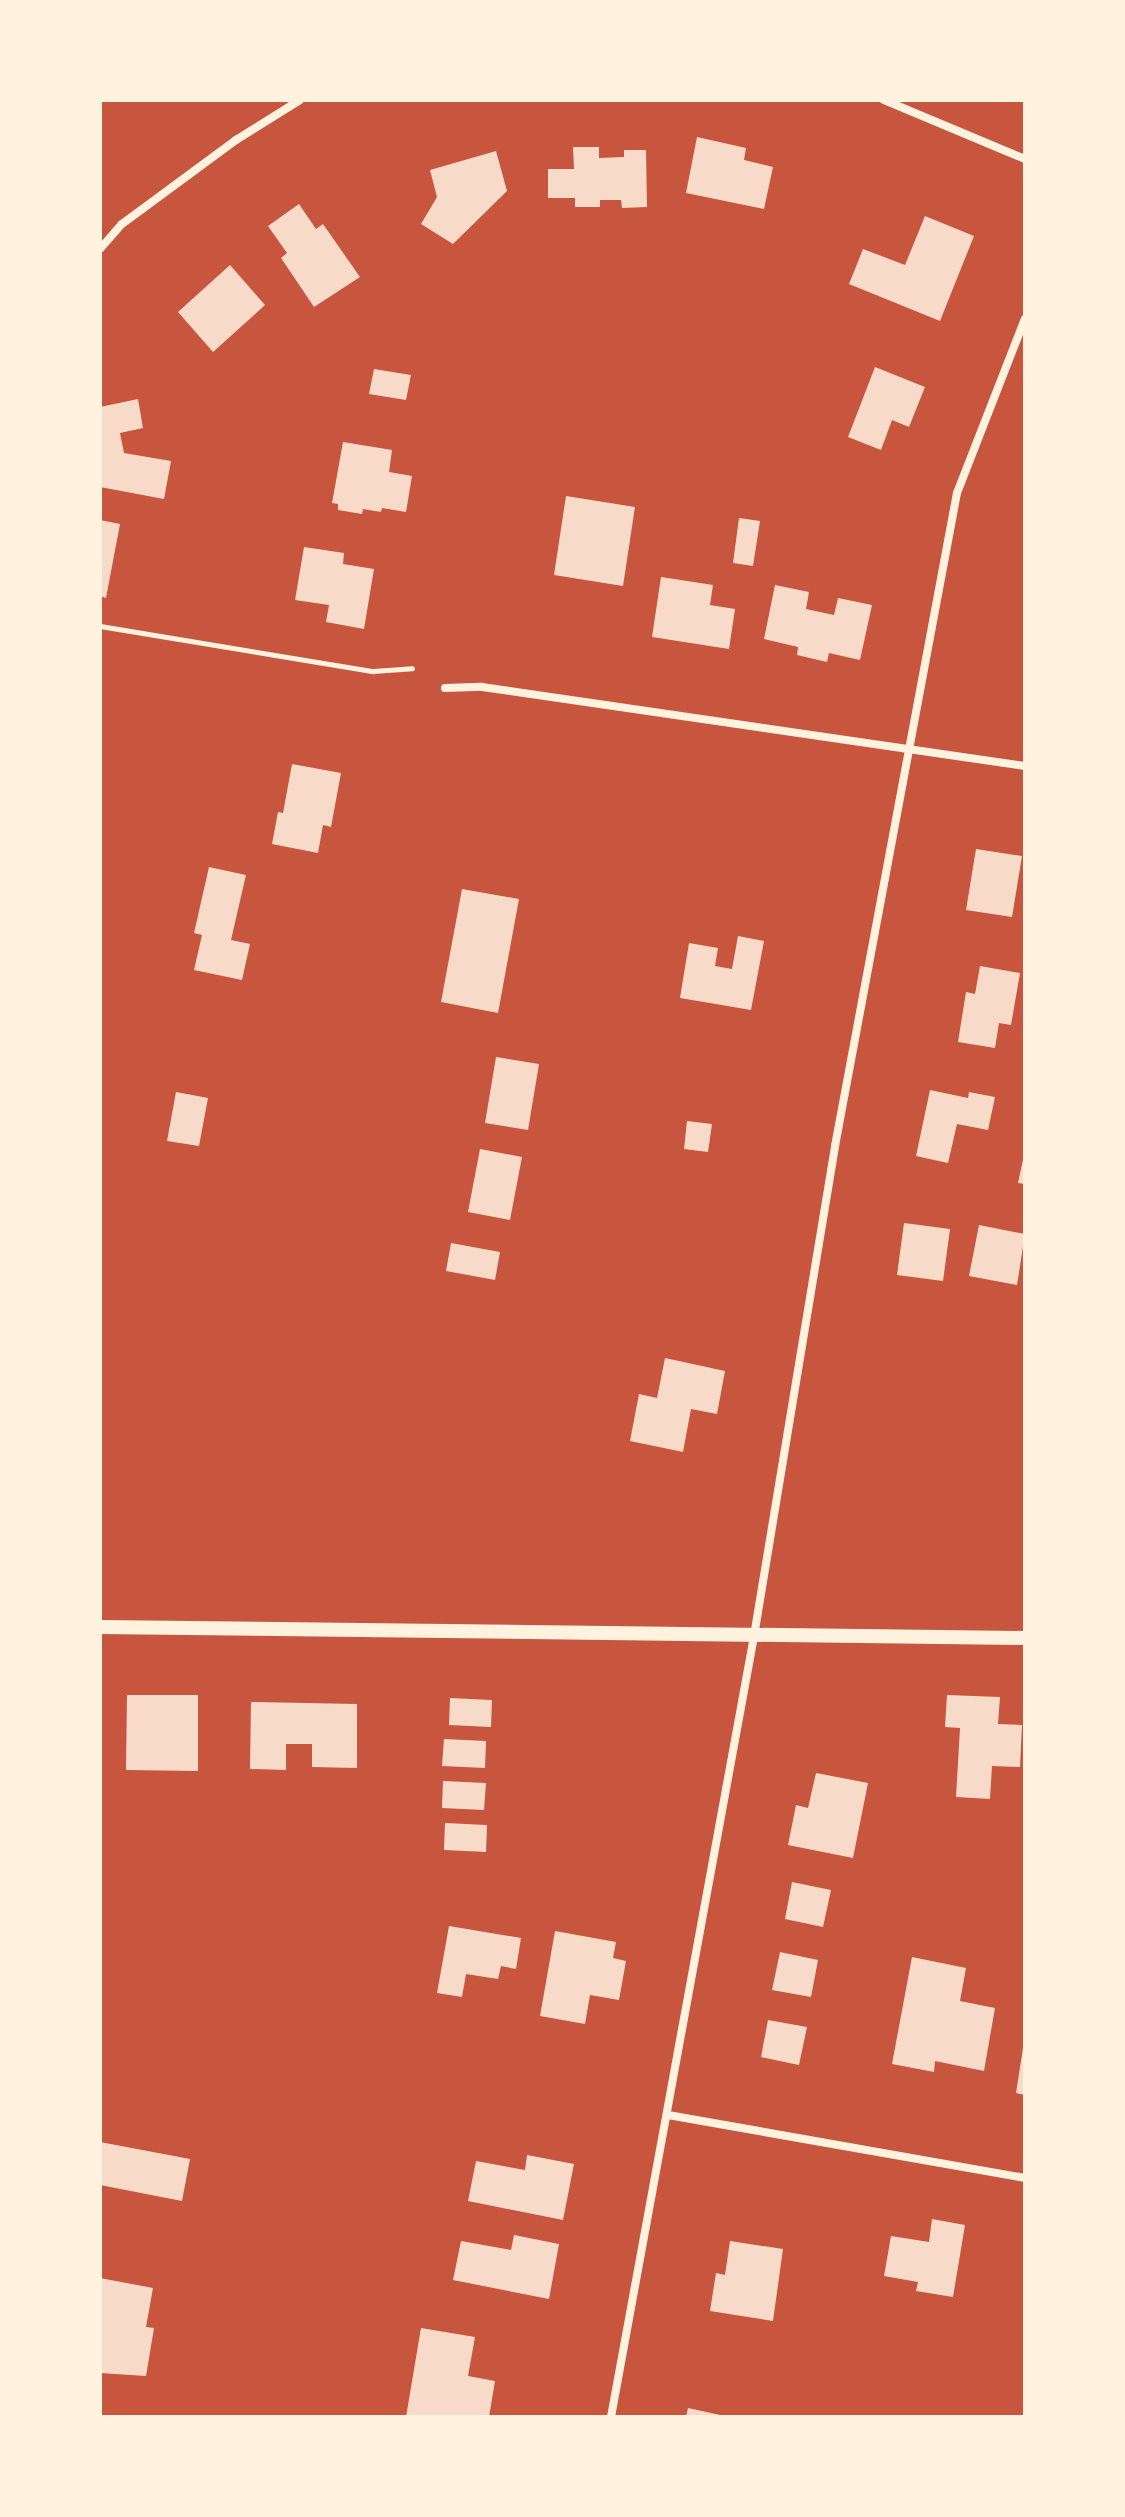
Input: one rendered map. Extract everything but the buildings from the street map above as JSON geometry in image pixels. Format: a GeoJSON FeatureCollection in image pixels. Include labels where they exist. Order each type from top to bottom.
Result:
{"type":"FeatureCollection","features":[{"type":"Feature","properties":{"kind":"street"},"geometry":{"type":"LineString","coordinates":[[100,249],[122,224],[236,140],[300,100]]}},
{"type":"Feature","properties":{"kind":"street"},"geometry":{"type":"LineString","coordinates":[[884,100],[1025,159]]}},
{"type":"Feature","properties":{"kind":"street"},"geometry":{"type":"LineString","coordinates":[[611,2417],[754,1636],[835,1146],[957,493],[1025,319]]}},
{"type":"Feature","properties":{"kind":"street"},"geometry":{"type":"LineString","coordinates":[[445,688],[482,687],[1025,766]]}},
{"type":"Feature","properties":{"kind":"street"},"geometry":{"type":"LineString","coordinates":[[100,1627],[1025,1638]]}},
{"type":"Feature","properties":{"kind":"street"},"geometry":{"type":"LineString","coordinates":[[668,2115],[1025,2178]]}},
{"type":"Feature","properties":{"kind":"path"},"geometry":{"type":"LineString","coordinates":[[100,626],[373,671],[412,668]]}}]}
